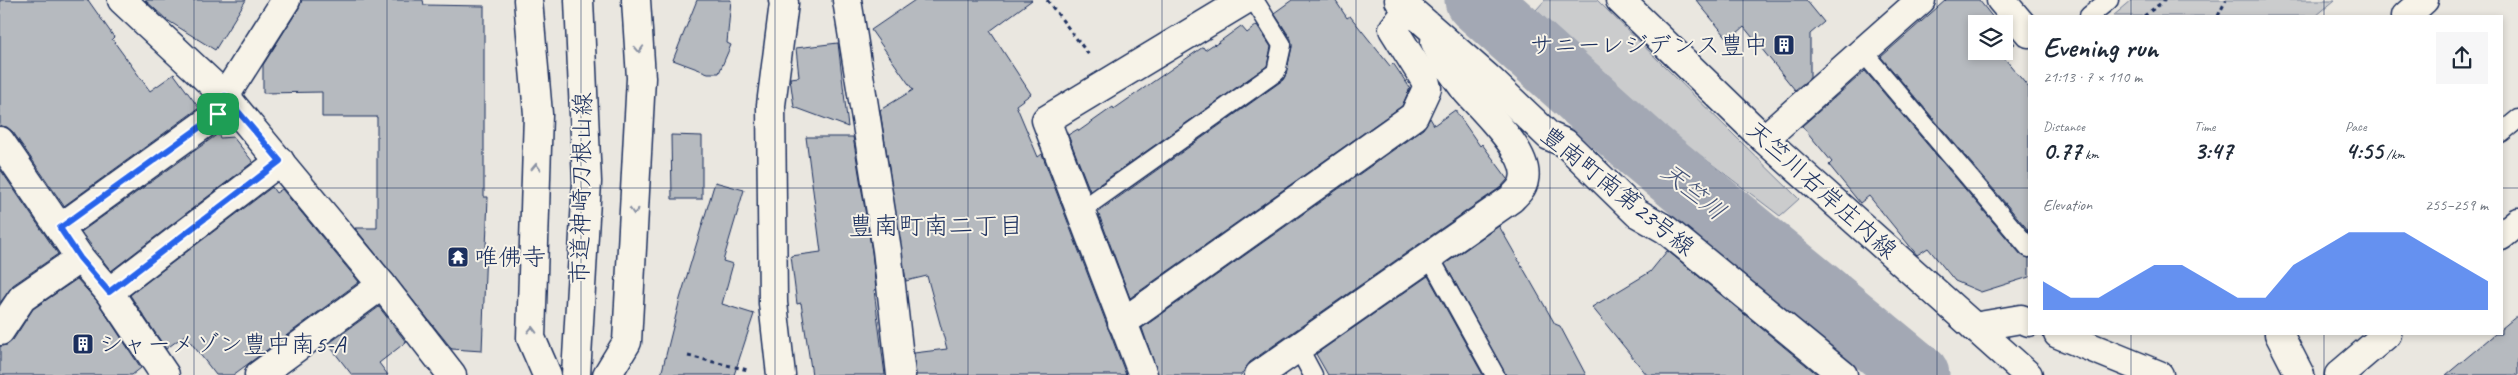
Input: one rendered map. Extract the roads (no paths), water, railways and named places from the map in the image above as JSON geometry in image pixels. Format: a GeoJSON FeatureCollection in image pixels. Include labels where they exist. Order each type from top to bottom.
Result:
{"type":"FeatureCollection","features":[{"type":"Feature","properties":{"kind":"street"},"geometry":{"type":"LineString","coordinates":[[122,0],[225,96],[382,285],[447,374]]}},
{"type":"Feature","properties":{"kind":"street"},"geometry":{"type":"LineString","coordinates":[[60,228],[218,114],[225,96],[286,0]]}},
{"type":"Feature","properties":{"kind":"street"},"geometry":{"type":"LineString","coordinates":[[528,0],[538,114],[531,338],[547,375]]}},
{"type":"Feature","properties":{"kind":"street","name":"市道神崎刀根山線"},"geometry":{"type":"LineString","coordinates":[[576,375],[587,182],[579,0]]}},
{"type":"Feature","properties":{"kind":"street"},"geometry":{"type":"LineString","coordinates":[[608,375],[627,342],[641,78],[636,0]]}},
{"type":"Feature","properties":{"kind":"street"},"geometry":{"type":"LineString","coordinates":[[847,0],[887,250],[901,375]]}},
{"type":"Feature","properties":{"kind":"street"},"geometry":{"type":"LineString","coordinates":[[1143,375],[1046,120],[1245,0]]}},
{"type":"Feature","properties":{"kind":"street","name":"天竺川右岸庄内線"},"geometry":{"type":"LineString","coordinates":[[1620,0],[1764,139],[2028,375]]}},
{"type":"Feature","properties":{"kind":"street"},"geometry":{"type":"LineString","coordinates":[[1764,139],[1921,0]]}},
{"type":"Feature","properties":{"kind":"street"},"geometry":{"type":"LineString","coordinates":[[2001,0],[2028,32]]}},
{"type":"Feature","properties":{"kind":"street"},"geometry":{"type":"LineString","coordinates":[[2407,15],[2424,0]]}},
{"type":"Feature","properties":{"kind":"street"},"geometry":{"type":"LineString","coordinates":[[781,375],[773,303],[771,106],[786,1]]}},
{"type":"Feature","properties":{"kind":"street"},"geometry":{"type":"LineString","coordinates":[[1122,323],[1414,116],[1427,88],[1425,80],[1393,29],[1412,12],[1442,58],[1514,146],[1524,170],[1524,181],[1511,199],[1259,375]]}},
{"type":"Feature","properties":{"kind":"street","name":"豊南町南第23号線"},"geometry":{"type":"LineString","coordinates":[[1412,12],[1488,78],[1549,136],[1565,143],[1637,213],[1665,229],[1842,375]]}},
{"type":"Feature","properties":{"kind":"street"},"geometry":{"type":"LineString","coordinates":[[0,141],[80,258],[109,292],[165,375]]}},
{"type":"Feature","properties":{"kind":"street"},"geometry":{"type":"LineString","coordinates":[[109,292],[280,161]]}},
{"type":"Feature","properties":{"kind":"street"},"geometry":{"type":"LineString","coordinates":[[0,331],[22,298],[80,258]]}},
{"type":"Feature","properties":{"kind":"street"},"geometry":{"type":"LineString","coordinates":[[259,375],[382,285]]}},
{"type":"Feature","properties":{"kind":"street"},"geometry":{"type":"LineString","coordinates":[[1974,327],[2026,315]]}},
{"type":"Feature","properties":{"kind":"street"},"geometry":{"type":"LineString","coordinates":[[2060,335],[2158,375]]}},
{"type":"Feature","properties":{"kind":"street"},"geometry":{"type":"LineString","coordinates":[[2280,335],[2300,375]]}},
{"type":"Feature","properties":{"kind":"street"},"geometry":{"type":"LineString","coordinates":[[2339,375],[2386,335]]}},
{"type":"Feature","properties":{"kind":"lane"},"geometry":{"type":"LineString","coordinates":[[1080,211],[1276,72],[1282,45],[1254,0]]}},
{"type":"Feature","properties":{"kind":"lane"},"geometry":{"type":"LineString","coordinates":[[2090,15],[2109,0]]}},
{"type":"Feature","properties":{"kind":"lane"},"geometry":{"type":"LineString","coordinates":[[1863,52],[2028,247]]}},
{"type":"Feature","properties":{"kind":"lane"},"geometry":{"type":"LineString","coordinates":[[2503,132],[2518,119]]}},
{"type":"Feature","properties":{"kind":"lane"},"geometry":{"type":"LineString","coordinates":[[1429,256],[1495,375]]}},
{"type":"Feature","properties":{"kind":"lane"},"geometry":{"type":"LineString","coordinates":[[1298,348],[1313,375]]}},
{"type":"Feature","properties":{"kind":"waterway","name":"天竺川"},"geometry":{"type":"LineString","coordinates":[[1477,0],[1644,150],[1917,375]]}},
{"type":"Feature","properties":{"kind":"place","name":"サニーレジデンス豊中"},"geometry":{"type":"Point","coordinates":[1784,45]}},
{"type":"Feature","properties":{"kind":"place","name":"唯佛寺"},"geometry":{"type":"Point","coordinates":[458,257]}},
{"type":"Feature","properties":{"kind":"place","name":"シャーメゾン豊中南5-A"},"geometry":{"type":"Point","coordinates":[83,344]}},
{"type":"Feature","properties":{"kind":"district","name":"豊南町南二丁目"},"geometry":{"type":"Point","coordinates":[936,225]}}]}
